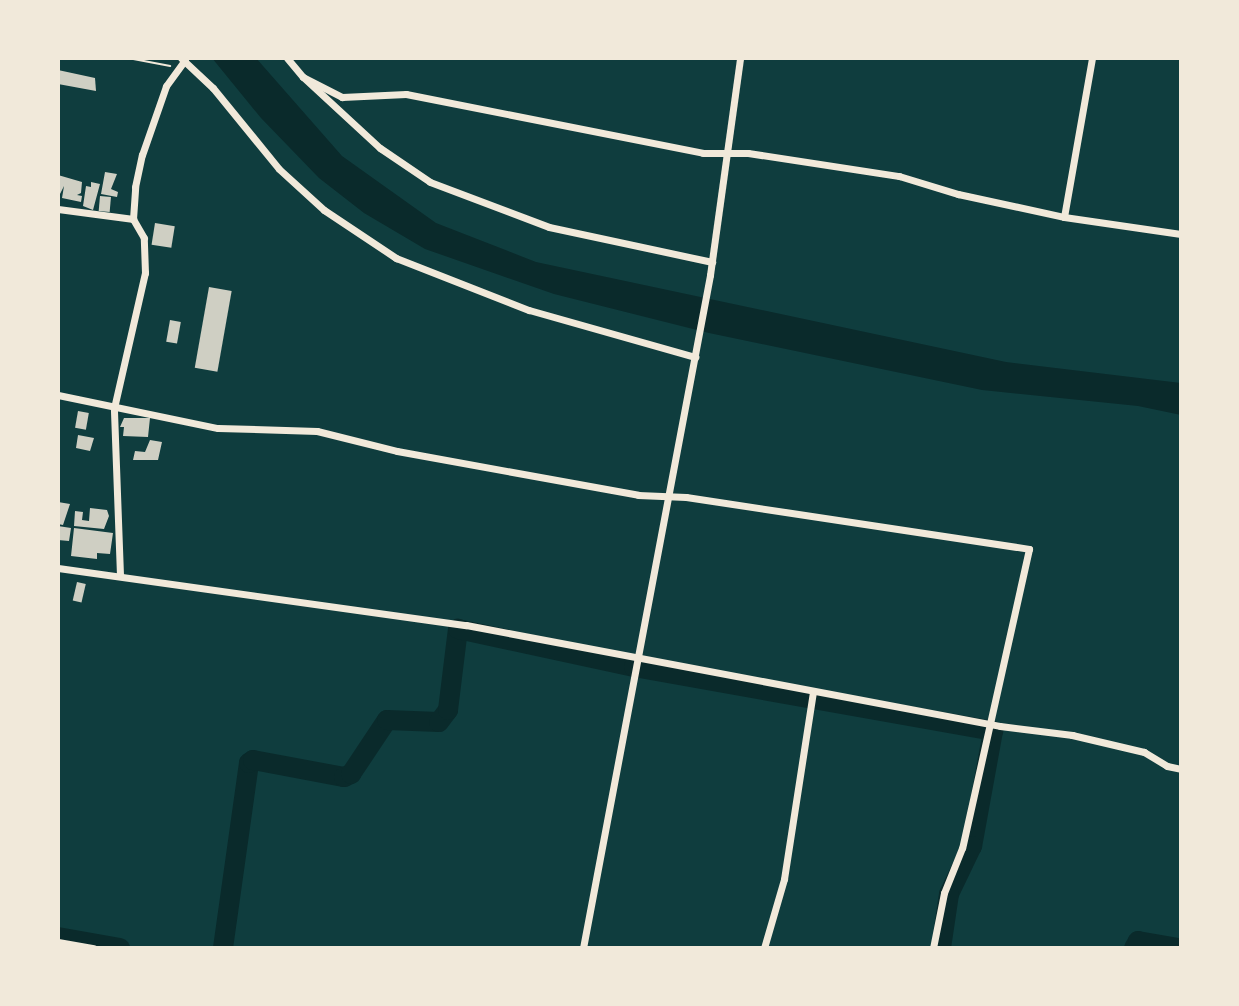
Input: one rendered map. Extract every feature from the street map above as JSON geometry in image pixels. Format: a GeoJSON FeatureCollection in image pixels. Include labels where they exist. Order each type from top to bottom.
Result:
{"type":"FeatureCollection","features":[{"type":"Feature","properties":{"kind":"street"},"geometry":{"type":"LineString","coordinates":[[287,58],[303,77],[380,148],[430,182],[549,227],[712,262]]}},
{"type":"Feature","properties":{"kind":"street"},"geometry":{"type":"LineString","coordinates":[[583,948],[710,275],[740,58]]}},
{"type":"Feature","properties":{"kind":"street"},"geometry":{"type":"LineString","coordinates":[[1064,217],[1092,58]]}},
{"type":"Feature","properties":{"kind":"street"},"geometry":{"type":"LineString","coordinates":[[120,575],[114,408],[145,273],[144,238],[133,219],[142,155],[182,61],[213,88],[279,169],[324,210],[396,258],[529,310],[695,357]]}},
{"type":"Feature","properties":{"kind":"street"},"geometry":{"type":"LineString","coordinates":[[303,77],[342,97],[406,94],[703,153],[729,152],[899,176],[958,194],[1064,217],[1181,234]]}},
{"type":"Feature","properties":{"kind":"street"},"geometry":{"type":"LineString","coordinates":[[58,209],[133,219]]}},
{"type":"Feature","properties":{"kind":"street"},"geometry":{"type":"LineString","coordinates":[[58,395],[218,428],[317,431],[397,451],[669,498],[686,497],[1029,549],[962,848],[944,893],[933,948]]}},
{"type":"Feature","properties":{"kind":"street"},"geometry":{"type":"LineString","coordinates":[[58,568],[466,625],[813,692],[1115,745],[1144,752],[1167,766],[1181,769]]}},
{"type":"Feature","properties":{"kind":"street"},"geometry":{"type":"LineString","coordinates":[[764,948],[784,879],[813,692]]}},
{"type":"Feature","properties":{"kind":"street"},"geometry":{"type":"LineString","coordinates":[[58,942],[93,948]]}},
{"type":"Feature","properties":{"kind":"path"},"geometry":{"type":"LineString","coordinates":[[128,58],[182,61]]}},
{"type":"Feature","properties":{"kind":"water"},"geometry":{"type":"Polygon","coordinates":[[[212,58],[256,58],[342,156],[436,223],[536,262],[1006,362],[1181,383],[1181,415],[1138,406],[982,390],[709,333],[554,294],[425,249],[364,213],[319,178],[261,118],[212,58]]]}},
{"type":"Feature","properties":{"kind":"building"},"geometry":{"type":"Polygon","coordinates":[[[58,70],[95,78],[96,91],[58,84],[58,70]]]}},
{"type":"Feature","properties":{"kind":"building"},"geometry":{"type":"Polygon","coordinates":[[[105,172],[117,174],[111,189],[118,192],[117,197],[101,194],[105,172]]]}},
{"type":"Feature","properties":{"kind":"building"},"geometry":{"type":"Polygon","coordinates":[[[58,175],[82,182],[81,193],[77,195],[82,196],[81,202],[62,198],[64,186],[58,198],[58,175]]]}},
{"type":"Feature","properties":{"kind":"building"},"geometry":{"type":"Polygon","coordinates":[[[91,182],[100,184],[93,210],[83,206],[86,186],[91,187],[91,182]]]}},
{"type":"Feature","properties":{"kind":"building"},"geometry":{"type":"Polygon","coordinates":[[[100,196],[111,197],[110,212],[99,211],[100,196]]]}},
{"type":"Feature","properties":{"kind":"building"},"geometry":{"type":"Polygon","coordinates":[[[155,223],[175,226],[171,248],[152,245],[155,223]]]}},
{"type":"Feature","properties":{"kind":"building"},"geometry":{"type":"Polygon","coordinates":[[[209,287],[232,291],[217,372],[195,368],[209,287]]]}},
{"type":"Feature","properties":{"kind":"building"},"geometry":{"type":"Polygon","coordinates":[[[170,320],[181,322],[177,344],[166,342],[170,320]]]}},
{"type":"Feature","properties":{"kind":"building"},"geometry":{"type":"Polygon","coordinates":[[[78,411],[89,413],[86,430],[75,428],[78,411]]]}},
{"type":"Feature","properties":{"kind":"building"},"geometry":{"type":"Polygon","coordinates":[[[124,418],[150,418],[148,437],[123,436],[124,427],[120,427],[124,418]]]}},
{"type":"Feature","properties":{"kind":"building"},"geometry":{"type":"Polygon","coordinates":[[[78,435],[94,438],[90,451],[76,448],[78,435]]]}},
{"type":"Feature","properties":{"kind":"building"},"geometry":{"type":"Polygon","coordinates":[[[150,440],[162,442],[158,460],[133,460],[135,451],[145,452],[150,440]]]}},
{"type":"Feature","properties":{"kind":"building"},"geometry":{"type":"Polygon","coordinates":[[[58,502],[70,504],[63,525],[58,524],[58,502]]]}},
{"type":"Feature","properties":{"kind":"building"},"geometry":{"type":"Polygon","coordinates":[[[90,508],[107,510],[109,516],[104,529],[74,526],[75,511],[83,512],[82,520],[89,521],[90,508]]]}},
{"type":"Feature","properties":{"kind":"building"},"geometry":{"type":"Polygon","coordinates":[[[58,526],[71,528],[69,541],[58,540],[58,526]]]}},
{"type":"Feature","properties":{"kind":"building"},"geometry":{"type":"Polygon","coordinates":[[[74,528],[113,533],[110,554],[97,553],[97,559],[71,556],[74,528]]]}},
{"type":"Feature","properties":{"kind":"building"},"geometry":{"type":"Polygon","coordinates":[[[77,582],[86,584],[81,603],[73,601],[77,582]]]}},
{"type":"Feature","properties":{"kind":"waterway"},"geometry":{"type":"LineString","coordinates":[[223,948],[249,763],[253,760],[344,777],[351,774],[387,720],[439,722],[448,710],[458,629],[634,667],[993,731],[972,846],[949,894],[941,948]]}},
{"type":"Feature","properties":{"kind":"waterway"},"geometry":{"type":"LineString","coordinates":[[58,937],[120,948]]}},
{"type":"Feature","properties":{"kind":"waterway"},"geometry":{"type":"LineString","coordinates":[[1134,948],[1138,941],[1178,948]]}}]}
